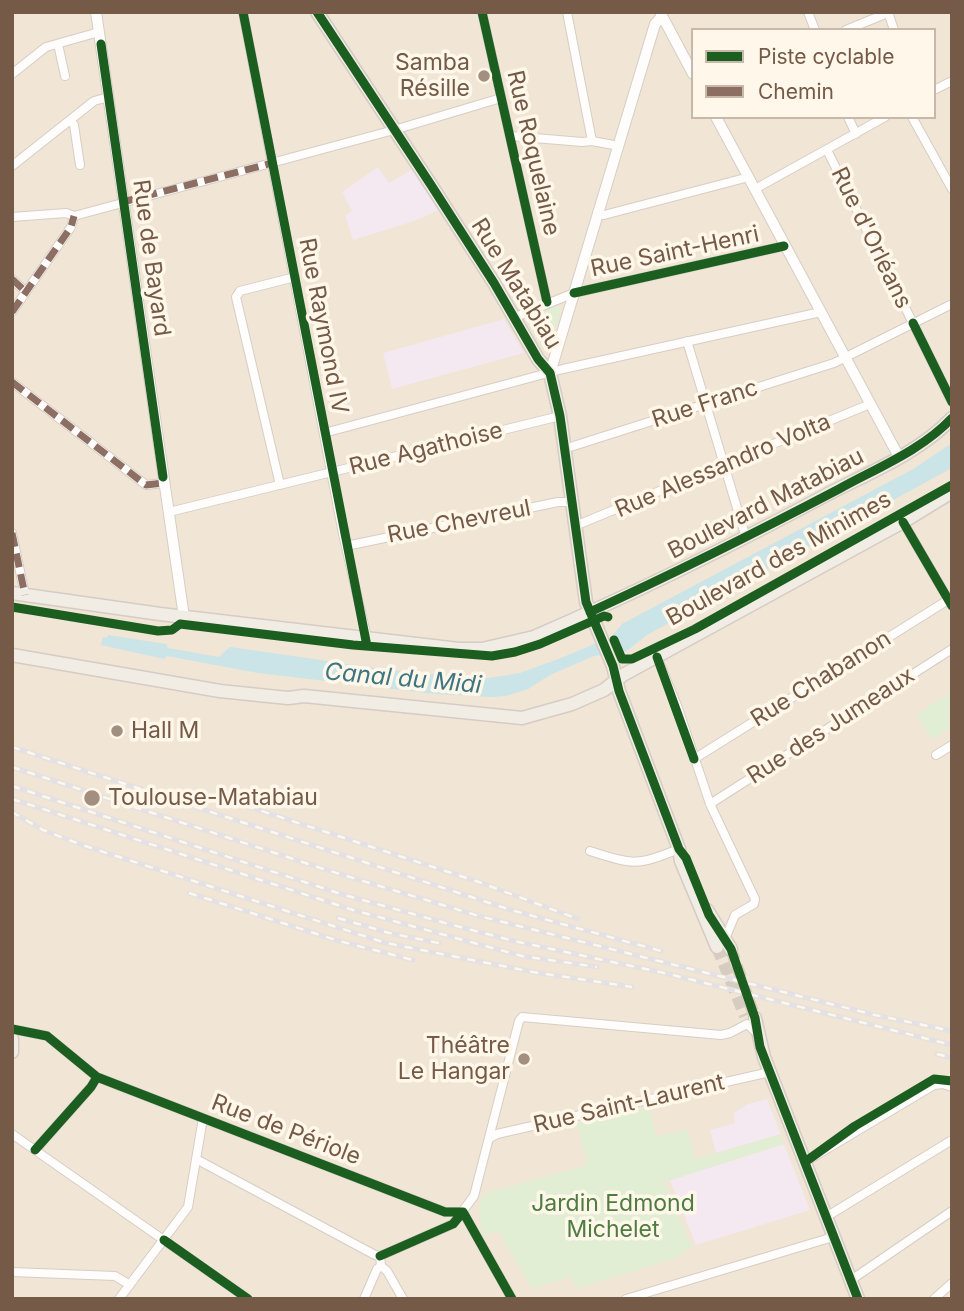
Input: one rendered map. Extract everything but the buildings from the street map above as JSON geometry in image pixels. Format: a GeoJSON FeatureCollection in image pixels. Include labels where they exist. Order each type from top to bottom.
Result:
{"type":"FeatureCollection","features":[{"type":"Feature","properties":{"kind":"main road","name":"Rue Matabiau"},"geometry":{"type":"LineString","coordinates":[[317,12],[471,247],[538,359],[550,373],[560,416],[586,602],[613,666],[701,913],[724,945]]}},
{"type":"Feature","properties":{"kind":"main road","name":"Boulevard Matabiau"},"geometry":{"type":"LineString","coordinates":[[19,594],[184,617],[459,649],[509,645],[590,612],[746,538],[899,457],[934,435],[952,418]]}},
{"type":"Feature","properties":{"kind":"main road","name":"Boulevard des Minimes"},"geometry":{"type":"LineString","coordinates":[[12,656],[234,693],[288,698],[304,696],[522,718],[572,705],[604,690],[616,680],[903,522],[952,492]]}},
{"type":"Feature","properties":{"kind":"main road"},"geometry":{"type":"LineString","coordinates":[[753,1028],[858,1299]]}},
{"type":"Feature","properties":{"kind":"main road"},"geometry":{"type":"LineString","coordinates":[[12,1038],[12,1052]]}},
{"type":"Feature","properties":{"kind":"street","name":"Rue de Bayard"},"geometry":{"type":"LineString","coordinates":[[96,12],[184,617]]}},
{"type":"Feature","properties":{"kind":"street","name":"Rue Raymond IV"},"geometry":{"type":"LineString","coordinates":[[243,12],[346,546],[367,638]]}},
{"type":"Feature","properties":{"kind":"street","name":"Rue Roquelaine"},"geometry":{"type":"LineString","coordinates":[[482,12],[547,302]]}},
{"type":"Feature","properties":{"kind":"street"},"geometry":{"type":"LineString","coordinates":[[568,12],[592,141]]}},
{"type":"Feature","properties":{"kind":"street"},"geometry":{"type":"LineString","coordinates":[[851,28],[888,12]]}},
{"type":"Feature","properties":{"kind":"street"},"geometry":{"type":"LineString","coordinates":[[661,14],[691,70]]}},
{"type":"Feature","properties":{"kind":"street"},"geometry":{"type":"LineString","coordinates":[[550,373],[655,24],[661,14]]}},
{"type":"Feature","properties":{"kind":"street"},"geometry":{"type":"LineString","coordinates":[[12,74],[39,51],[99,32]]}},
{"type":"Feature","properties":{"kind":"street"},"geometry":{"type":"LineString","coordinates":[[58,44],[65,76]]}},
{"type":"Feature","properties":{"kind":"street"},"geometry":{"type":"LineString","coordinates":[[936,89],[952,81]]}},
{"type":"Feature","properties":{"kind":"street"},"geometry":{"type":"LineString","coordinates":[[12,166],[94,101],[109,97]]}},
{"type":"Feature","properties":{"kind":"street"},"geometry":{"type":"LineString","coordinates":[[12,217],[66,213],[74,216],[394,130],[501,97]]}},
{"type":"Feature","properties":{"kind":"street"},"geometry":{"type":"LineString","coordinates":[[717,119],[899,457]]}},
{"type":"Feature","properties":{"kind":"street"},"geometry":{"type":"LineString","coordinates":[[849,119],[856,134]]}},
{"type":"Feature","properties":{"kind":"street"},"geometry":{"type":"LineString","coordinates":[[755,189],[882,119]]}},
{"type":"Feature","properties":{"kind":"street"},"geometry":{"type":"LineString","coordinates":[[913,119],[952,190]]}},
{"type":"Feature","properties":{"kind":"street"},"geometry":{"type":"LineString","coordinates":[[70,120],[74,125],[80,165]]}},
{"type":"Feature","properties":{"kind":"street"},"geometry":{"type":"LineString","coordinates":[[511,136],[592,141],[619,146]]}},
{"type":"Feature","properties":{"kind":"street","name":"Rue d'Orléans"},"geometry":{"type":"LineString","coordinates":[[827,150],[952,402]]}},
{"type":"Feature","properties":{"kind":"street"},"geometry":{"type":"LineString","coordinates":[[597,214],[604,215],[749,177]]}},
{"type":"Feature","properties":{"kind":"street"},"geometry":{"type":"LineString","coordinates":[[12,312],[71,227],[74,216]]}},
{"type":"Feature","properties":{"kind":"street","name":"Rue Saint-Henri"},"geometry":{"type":"LineString","coordinates":[[513,318],[574,293],[785,246]]}},
{"type":"Feature","properties":{"kind":"street"},"geometry":{"type":"LineString","coordinates":[[279,485],[236,297],[240,290],[295,277]]}},
{"type":"Feature","properties":{"kind":"street"},"geometry":{"type":"LineString","coordinates":[[12,279],[26,292]]}},
{"type":"Feature","properties":{"kind":"street","name":"Rue Franc"},"geometry":{"type":"LineString","coordinates":[[564,449],[834,363],[952,304]]}},
{"type":"Feature","properties":{"kind":"street"},"geometry":{"type":"LineString","coordinates":[[324,433],[550,373],[821,312]]}},
{"type":"Feature","properties":{"kind":"street"},"geometry":{"type":"LineString","coordinates":[[687,341],[746,538]]}},
{"type":"Feature","properties":{"kind":"street"},"geometry":{"type":"LineString","coordinates":[[12,382],[146,485],[164,483]]}},
{"type":"Feature","properties":{"kind":"street","name":"Rue Alessandro Volta"},"geometry":{"type":"LineString","coordinates":[[575,526],[870,404]]}},
{"type":"Feature","properties":{"kind":"street","name":"Rue Agathoise"},"geometry":{"type":"LineString","coordinates":[[169,512],[560,416]]}},
{"type":"Feature","properties":{"kind":"street","name":"Rue Chevreul"},"geometry":{"type":"LineString","coordinates":[[346,546],[558,502],[571,502]]}},
{"type":"Feature","properties":{"kind":"street"},"geometry":{"type":"LineString","coordinates":[[903,522],[950,603]]}},
{"type":"Feature","properties":{"kind":"street"},"geometry":{"type":"LineString","coordinates":[[12,533],[19,594]]}},
{"type":"Feature","properties":{"kind":"street","name":"Rue Chabanon"},"geometry":{"type":"LineString","coordinates":[[694,759],[950,603]]}},
{"type":"Feature","properties":{"kind":"street","name":"Rue des Jumeaux"},"geometry":{"type":"LineString","coordinates":[[710,804],[952,649]]}},
{"type":"Feature","properties":{"kind":"street"},"geometry":{"type":"LineString","coordinates":[[657,657],[710,804],[755,900],[752,905],[735,915],[724,945]]}},
{"type":"Feature","properties":{"kind":"street"},"geometry":{"type":"LineString","coordinates":[[936,755],[952,745]]}},
{"type":"Feature","properties":{"kind":"street"},"geometry":{"type":"LineString","coordinates":[[590,850],[634,863],[680,849]]}},
{"type":"Feature","properties":{"kind":"street"},"geometry":{"type":"LineString","coordinates":[[196,1159],[380,1256],[453,1224],[474,1196],[522,1017],[721,1035],[753,1028]]}},
{"type":"Feature","properties":{"kind":"street","name":"Rue de Périole"},"geometry":{"type":"LineString","coordinates":[[12,1029],[47,1036],[97,1077],[445,1212],[463,1213]]}},
{"type":"Feature","properties":{"kind":"street","name":"Rue Saint-Laurent"},"geometry":{"type":"LineString","coordinates":[[490,1138],[497,1134],[770,1072]]}},
{"type":"Feature","properties":{"kind":"street"},"geometry":{"type":"LineString","coordinates":[[35,1150],[97,1077]]}},
{"type":"Feature","properties":{"kind":"street"},"geometry":{"type":"LineString","coordinates":[[805,1162],[934,1086],[943,1084],[952,1087]]}},
{"type":"Feature","properties":{"kind":"street"},"geometry":{"type":"LineString","coordinates":[[119,1299],[188,1207],[203,1118]]}},
{"type":"Feature","properties":{"kind":"street"},"geometry":{"type":"LineString","coordinates":[[12,1134],[248,1299]]}},
{"type":"Feature","properties":{"kind":"street"},"geometry":{"type":"LineString","coordinates":[[826,1217],[952,1140]]}},
{"type":"Feature","properties":{"kind":"street"},"geometry":{"type":"LineString","coordinates":[[851,1280],[952,1211]]}},
{"type":"Feature","properties":{"kind":"street"},"geometry":{"type":"LineString","coordinates":[[463,1213],[512,1299]]}},
{"type":"Feature","properties":{"kind":"street"},"geometry":{"type":"LineString","coordinates":[[626,1299],[833,1237]]}},
{"type":"Feature","properties":{"kind":"street"},"geometry":{"type":"LineString","coordinates":[[364,1299],[374,1275],[381,1266],[380,1256]]}},
{"type":"Feature","properties":{"kind":"street"},"geometry":{"type":"LineString","coordinates":[[381,1266],[387,1270],[403,1299]]}},
{"type":"Feature","properties":{"kind":"street"},"geometry":{"type":"LineString","coordinates":[[12,1272],[115,1276],[130,1284]]}},
{"type":"Feature","properties":{"kind":"street"},"geometry":{"type":"LineString","coordinates":[[934,1299],[952,1283]]}},
{"type":"Feature","properties":{"kind":"shaded area"},"geometry":{"type":"Polygon","coordinates":[[[12,12],[952,12],[952,1299],[12,1299],[12,12]]]}},
{"type":"Feature","properties":{"kind":"shaded area"},"geometry":{"type":"Polygon","coordinates":[[[378,167],[389,183],[413,169],[439,210],[414,221],[353,240],[345,216],[352,211],[342,192],[378,167]]]}},
{"type":"Feature","properties":{"kind":"shaded area"},"geometry":{"type":"Polygon","coordinates":[[[504,319],[524,353],[392,389],[383,353],[504,319]]]}},
{"type":"Feature","properties":{"kind":"shaded area"},"geometry":{"type":"Polygon","coordinates":[[[767,1099],[781,1134],[716,1153],[710,1130],[735,1123],[733,1113],[748,1104],[767,1099]]]}},
{"type":"Feature","properties":{"kind":"shaded area"},"geometry":{"type":"Polygon","coordinates":[[[784,1144],[810,1210],[696,1245],[670,1180],[784,1144]]]}},
{"type":"Feature","properties":{"kind":"green space"},"geometry":{"type":"Polygon","coordinates":[[[556,305],[561,311],[550,345],[543,348],[527,322],[528,317],[556,305]]]}},
{"type":"Feature","properties":{"kind":"green space"},"geometry":{"type":"Polygon","coordinates":[[[952,691],[952,727],[932,740],[916,715],[952,691]]]}},
{"type":"Feature","properties":{"kind":"green space","name":"Jardin Edmond Michelet"},"geometry":{"type":"Polygon","coordinates":[[[649,1107],[656,1136],[688,1130],[696,1159],[781,1134],[784,1144],[665,1182],[692,1248],[682,1251],[683,1256],[576,1289],[570,1277],[532,1289],[498,1231],[482,1236],[479,1208],[483,1194],[587,1165],[577,1123],[649,1107]]]}},
{"type":"Feature","properties":{"kind":"water","name":"Canal du Midi"},"geometry":{"type":"Polygon","coordinates":[[[952,443],[952,468],[647,635],[625,652],[594,656],[550,675],[528,689],[506,696],[436,694],[258,673],[167,656],[164,659],[101,645],[103,637],[107,638],[108,635],[166,644],[168,648],[219,657],[230,647],[467,678],[520,673],[611,637],[622,624],[915,468],[952,443]]]}},
{"type":"Feature","properties":{"kind":"tunnel"},"geometry":{"type":"LineString","coordinates":[[717,947],[745,1016]]}},
{"type":"Feature","properties":{"kind":"tunnel"},"geometry":{"type":"LineString","coordinates":[[731,949],[755,1018]]}},
{"type":"Feature","properties":{"kind":"railway"},"geometry":{"type":"LineString","coordinates":[[12,747],[511,910],[661,951]]}},
{"type":"Feature","properties":{"kind":"railway"},"geometry":{"type":"LineString","coordinates":[[12,767],[330,871],[479,916],[875,1015],[952,1031]]}},
{"type":"Feature","properties":{"kind":"railway"},"geometry":{"type":"LineString","coordinates":[[12,786],[341,894],[449,924],[514,941],[669,974],[952,1045]]}},
{"type":"Feature","properties":{"kind":"railway"},"geometry":{"type":"LineString","coordinates":[[12,799],[353,910],[522,956],[597,967]]}},
{"type":"Feature","properties":{"kind":"railway"},"geometry":{"type":"LineString","coordinates":[[231,801],[476,881],[578,919]]}},
{"type":"Feature","properties":{"kind":"railway"},"geometry":{"type":"LineString","coordinates":[[12,812],[43,830],[82,845],[386,943],[533,972],[632,987]]}},
{"type":"Feature","properties":{"kind":"railway"},"geometry":{"type":"LineString","coordinates":[[189,893],[339,941],[413,960]]}},
{"type":"Feature","properties":{"kind":"railway"},"geometry":{"type":"LineString","coordinates":[[338,918],[389,933],[439,943]]}},
{"type":"Feature","properties":{"kind":"railway"},"geometry":{"type":"LineString","coordinates":[[937,1054],[952,1058]]}},
{"type":"Feature","properties":{"kind":"marked path"},"geometry":{"type":"LineString","coordinates":[[123,202],[272,163]]}},
{"type":"Feature","properties":{"kind":"marked path"},"geometry":{"type":"LineString","coordinates":[[12,312],[71,227],[74,216]]}},
{"type":"Feature","properties":{"kind":"marked path"},"geometry":{"type":"LineString","coordinates":[[12,279],[26,292]]}},
{"type":"Feature","properties":{"kind":"marked path"},"geometry":{"type":"LineString","coordinates":[[12,382],[146,485],[164,483]]}},
{"type":"Feature","properties":{"kind":"marked path"},"geometry":{"type":"LineString","coordinates":[[12,533],[25,595]]}},
{"type":"Feature","properties":{"kind":"cycle path"},"geometry":{"type":"LineString","coordinates":[[243,12],[367,646]]}},
{"type":"Feature","properties":{"kind":"cycle path"},"geometry":{"type":"LineString","coordinates":[[317,12],[494,283],[538,359],[550,373],[560,416],[586,602],[613,666],[619,691],[679,849],[686,858],[709,915],[731,949],[755,1018],[760,1047],[858,1299]]}},
{"type":"Feature","properties":{"kind":"cycle path"},"geometry":{"type":"LineString","coordinates":[[482,12],[547,302]]}},
{"type":"Feature","properties":{"kind":"cycle path"},"geometry":{"type":"LineString","coordinates":[[101,44],[163,477]]}},
{"type":"Feature","properties":{"kind":"cycle path"},"geometry":{"type":"LineString","coordinates":[[574,293],[784,246]]}},
{"type":"Feature","properties":{"kind":"cycle path"},"geometry":{"type":"LineString","coordinates":[[913,323],[952,402]]}},
{"type":"Feature","properties":{"kind":"cycle path"},"geometry":{"type":"LineString","coordinates":[[590,612],[716,552],[884,466],[927,440],[952,418]]}},
{"type":"Feature","properties":{"kind":"cycle path"},"geometry":{"type":"LineString","coordinates":[[614,640],[622,659],[632,659],[695,629],[952,485]]}},
{"type":"Feature","properties":{"kind":"cycle path"},"geometry":{"type":"LineString","coordinates":[[903,522],[952,606]]}},
{"type":"Feature","properties":{"kind":"cycle path"},"geometry":{"type":"LineString","coordinates":[[12,607],[158,631],[172,630],[180,624],[353,645],[492,656],[540,644],[604,616],[608,617]]}},
{"type":"Feature","properties":{"kind":"cycle path"},"geometry":{"type":"LineString","coordinates":[[657,657],[694,759]]}},
{"type":"Feature","properties":{"kind":"cycle path"},"geometry":{"type":"LineString","coordinates":[[12,1029],[47,1036],[97,1077],[445,1212],[463,1212]]}},
{"type":"Feature","properties":{"kind":"cycle path"},"geometry":{"type":"LineString","coordinates":[[35,1150],[97,1077]]}},
{"type":"Feature","properties":{"kind":"cycle path"},"geometry":{"type":"LineString","coordinates":[[805,1162],[855,1126],[934,1079],[952,1081]]}},
{"type":"Feature","properties":{"kind":"cycle path"},"geometry":{"type":"LineString","coordinates":[[463,1212],[512,1299]]}},
{"type":"Feature","properties":{"kind":"cycle path"},"geometry":{"type":"LineString","coordinates":[[380,1256],[453,1224],[463,1212]]}},
{"type":"Feature","properties":{"kind":"cycle path"},"geometry":{"type":"LineString","coordinates":[[164,1240],[248,1299]]}},
{"type":"Feature","properties":{"kind":"place","name":"Samba Résille"},"geometry":{"type":"Point","coordinates":[484,76]}},
{"type":"Feature","properties":{"kind":"place","name":"Hall M"},"geometry":{"type":"Point","coordinates":[117,731]}},
{"type":"Feature","properties":{"kind":"place","name":"Toulouse-Matabiau"},"geometry":{"type":"Point","coordinates":[92,798]}},
{"type":"Feature","properties":{"kind":"place","name":"Théâtre Le Hangar"},"geometry":{"type":"Point","coordinates":[524,1059]}}]}
